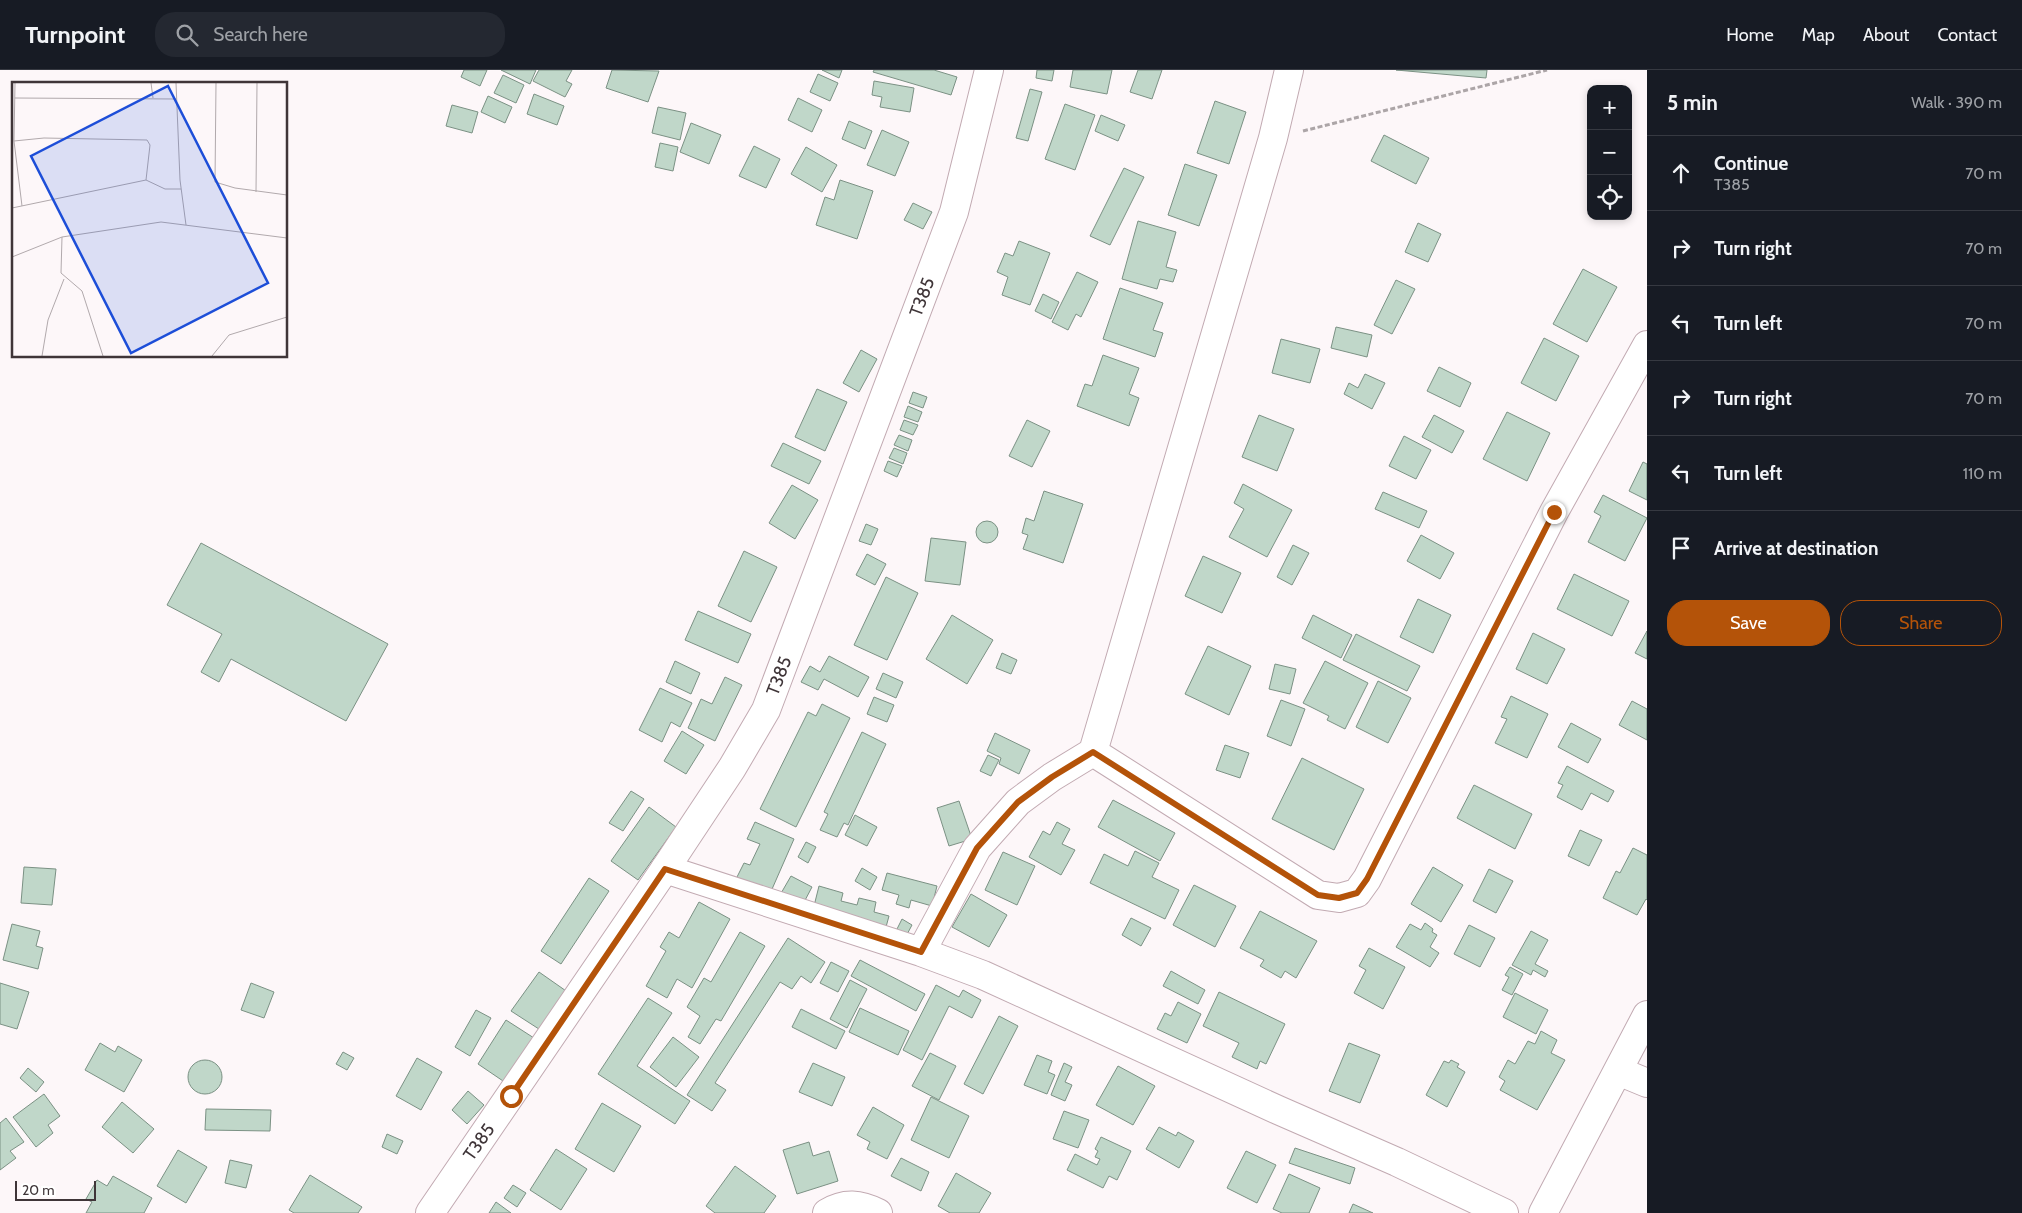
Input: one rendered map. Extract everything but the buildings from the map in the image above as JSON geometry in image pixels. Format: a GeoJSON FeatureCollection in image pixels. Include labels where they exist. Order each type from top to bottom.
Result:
{"type":"FeatureCollection","features":[{"type":"Feature","properties":{"kind":"street","name":"T385"},"geometry":{"type":"LineString","coordinates":[[430,1213],[665,869],[732,768],[766,710],[954,212],[989,70]]}},
{"type":"Feature","properties":{"kind":"street"},"geometry":{"type":"LineString","coordinates":[[921,952],[977,848],[1018,802],[1052,777],[1093,752],[1273,138],[1290,70]]}},
{"type":"Feature","properties":{"kind":"street"},"geometry":{"type":"LineString","coordinates":[[1093,752],[1318,895],[1339,898],[1357,893],[1367,879],[1554,512],[1647,345]]}},
{"type":"Feature","properties":{"kind":"street"},"geometry":{"type":"LineString","coordinates":[[665,869],[921,952],[983,975],[1278,1110],[1397,1162],[1504,1213]]}},
{"type":"Feature","properties":{"kind":"street"},"geometry":{"type":"LineString","coordinates":[[1543,1213],[1647,1015]]}},
{"type":"Feature","properties":{"kind":"street"},"geometry":{"type":"LineString","coordinates":[[1618,1071],[1647,1083]]}},
{"type":"Feature","properties":{"kind":"street"},"geometry":{"type":"LineString","coordinates":[[828,1213],[835,1208],[848,1204],[866,1207],[878,1213]]}},
{"type":"Feature","properties":{"kind":"path"},"geometry":{"type":"LineString","coordinates":[[1273,138],[1547,70]]}},
{"type":"Feature","properties":{"kind":"route"},"geometry":{"type":"LineString","coordinates":[[511,1096],[665,869],[921,952],[977,848],[1018,802],[1052,777],[1093,752],[1318,895],[1339,898],[1357,893],[1367,879],[1554,512]]}}]}
